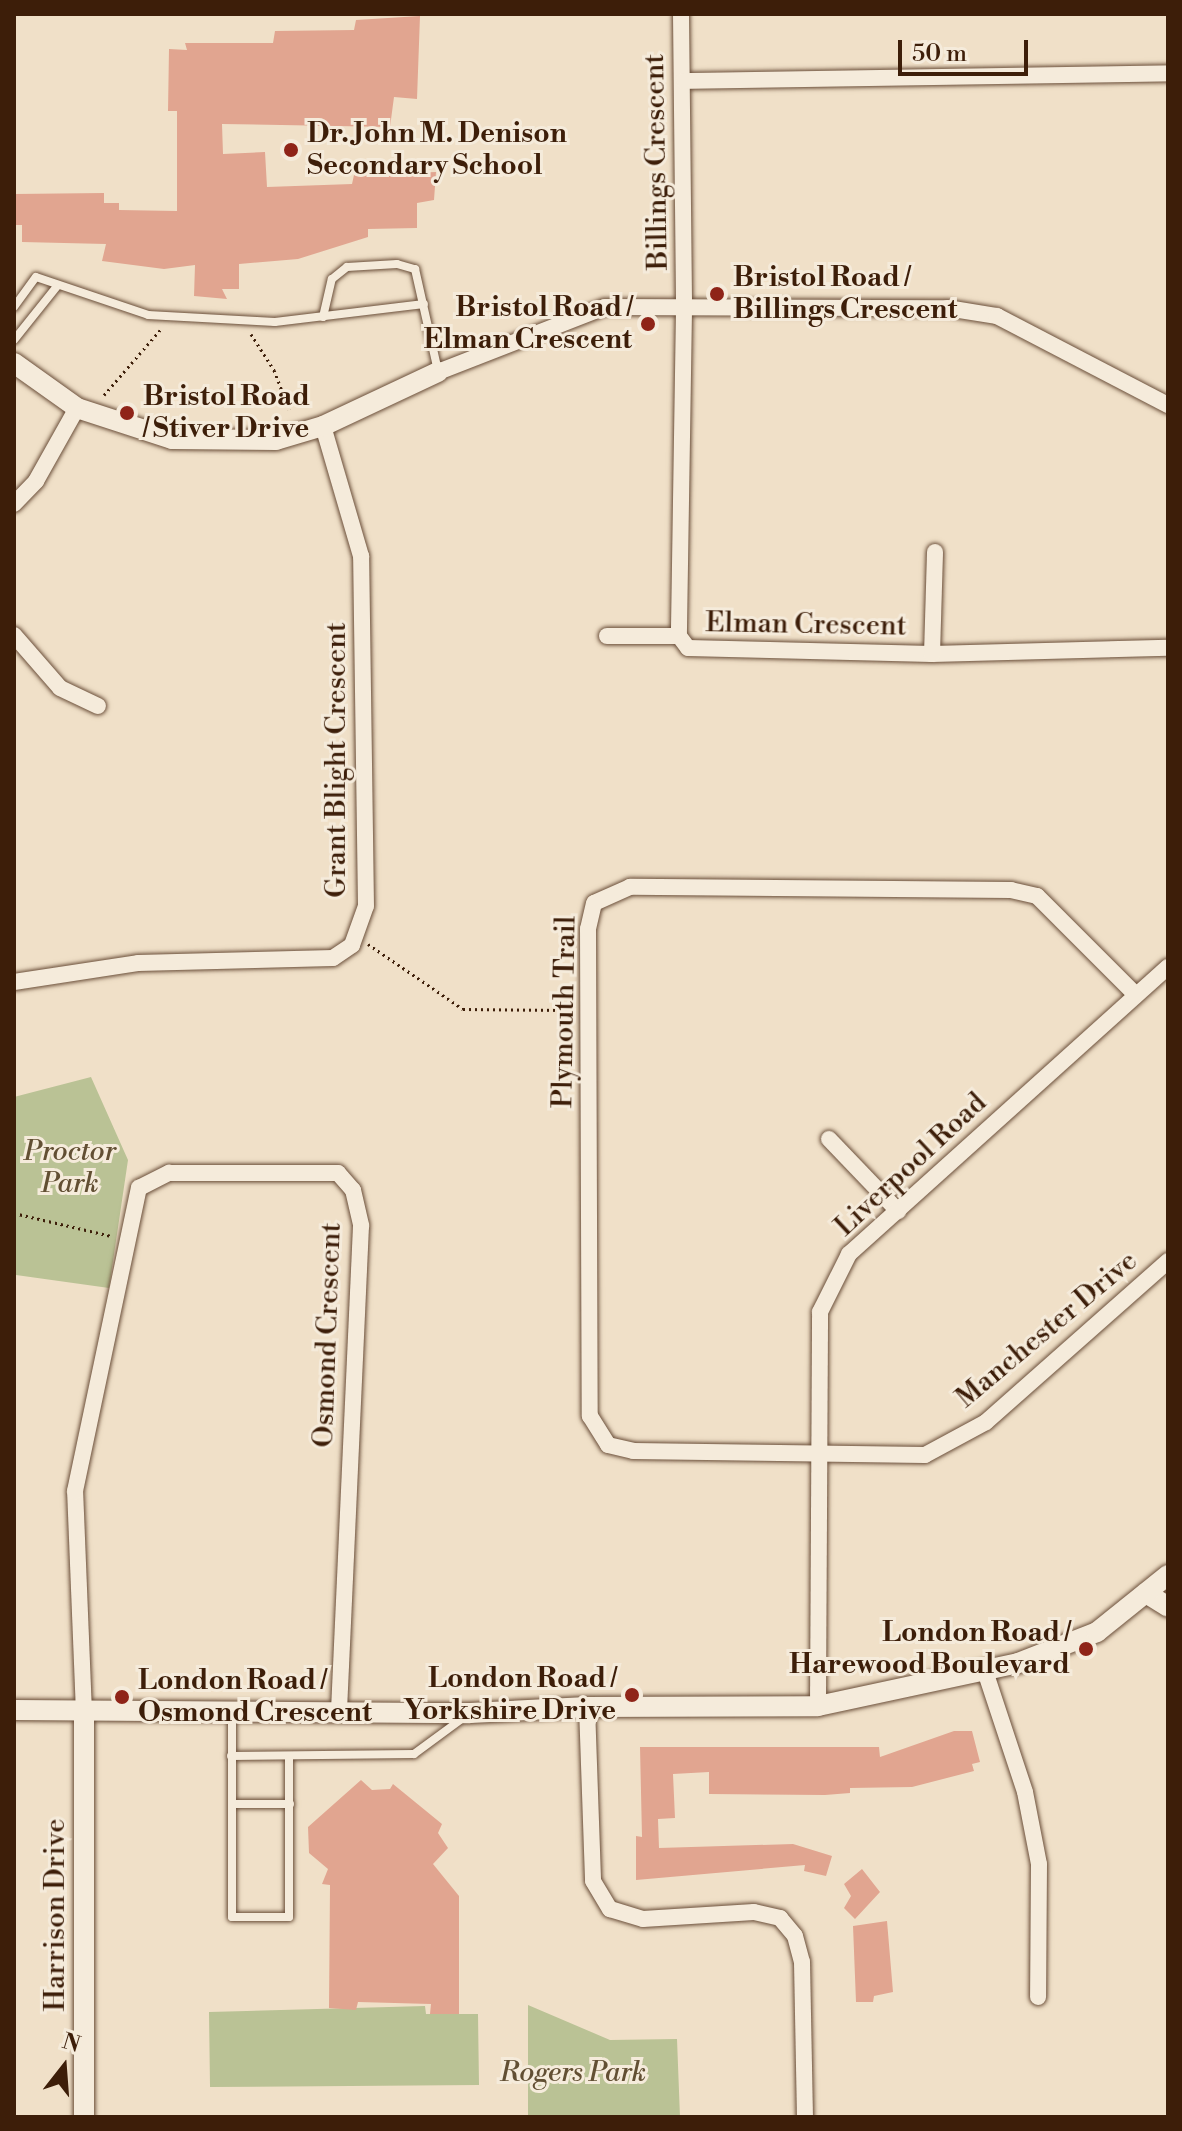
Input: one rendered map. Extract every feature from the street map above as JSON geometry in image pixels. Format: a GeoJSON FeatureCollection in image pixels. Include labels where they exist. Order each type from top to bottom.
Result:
{"type":"FeatureCollection","features":[{"type":"Feature","properties":{"kind":"street","name":"Billings Crescent"},"geometry":{"type":"LineString","coordinates":[[681,14],[684,310]]}},
{"type":"Feature","properties":{"kind":"street"},"geometry":{"type":"LineString","coordinates":[[684,81],[1168,73]]}},
{"type":"Feature","properties":{"kind":"street"},"geometry":{"type":"LineString","coordinates":[[14,363],[77,408],[172,439],[276,440],[323,426],[438,372],[605,307],[684,310],[947,308],[997,316],[1168,405]]}},
{"type":"Feature","properties":{"kind":"street","name":"Elman Crescent"},"geometry":{"type":"LineString","coordinates":[[684,310],[679,636],[688,648],[932,654],[1168,648]]}},
{"type":"Feature","properties":{"kind":"street"},"geometry":{"type":"LineString","coordinates":[[14,504],[36,481],[77,408]]}},
{"type":"Feature","properties":{"kind":"street","name":"Grant Blight Crescent"},"geometry":{"type":"LineString","coordinates":[[14,982],[138,963],[333,958],[352,945],[366,906],[361,556],[323,426]]}},
{"type":"Feature","properties":{"kind":"street"},"geometry":{"type":"LineString","coordinates":[[932,654],[935,552]]}},
{"type":"Feature","properties":{"kind":"street"},"geometry":{"type":"LineString","coordinates":[[14,635],[60,688],[98,706]]}},
{"type":"Feature","properties":{"kind":"street"},"geometry":{"type":"LineString","coordinates":[[607,636],[679,636]]}},
{"type":"Feature","properties":{"kind":"street","name":"Plymouth Trail"},"geometry":{"type":"LineString","coordinates":[[819,1452],[633,1451],[608,1445],[590,1416],[588,929],[594,903],[630,887],[1011,890],[1037,896],[1136,995]]}},
{"type":"Feature","properties":{"kind":"street","name":"Liverpool Road"},"geometry":{"type":"LineString","coordinates":[[818,1706],[820,1312],[849,1254],[1168,967]]}},
{"type":"Feature","properties":{"kind":"street"},"geometry":{"type":"LineString","coordinates":[[829,1139],[898,1211]]}},
{"type":"Feature","properties":{"kind":"street","name":"Osmond Crescent"},"geometry":{"type":"LineString","coordinates":[[84,1713],[75,1491],[139,1188],[169,1173],[338,1173],[353,1190],[361,1226],[339,1710]]}},
{"type":"Feature","properties":{"kind":"street","name":"Manchester Drive"},"geometry":{"type":"LineString","coordinates":[[819,1452],[925,1455],[986,1422],[1168,1261]]}},
{"type":"Feature","properties":{"kind":"street"},"geometry":{"type":"LineString","coordinates":[[14,1710],[84,1713],[339,1710],[470,1713],[587,1707],[818,1706],[985,1671],[1097,1632],[1168,1575]]}},
{"type":"Feature","properties":{"kind":"street"},"geometry":{"type":"LineString","coordinates":[[1146,1593],[1168,1607]]}},
{"type":"Feature","properties":{"kind":"street"},"geometry":{"type":"LineString","coordinates":[[985,1671],[1025,1792],[1039,1864],[1038,1997]]}},
{"type":"Feature","properties":{"kind":"street"},"geometry":{"type":"LineString","coordinates":[[587,1707],[593,1881],[610,1909],[643,1919],[754,1912],[780,1918],[795,1936],[802,1962],[805,2117]]}},
{"type":"Feature","properties":{"kind":"street","name":"Harrison Drive"},"geometry":{"type":"LineString","coordinates":[[84,1713],[84,2117]]}},
{"type":"Feature","properties":{"kind":"lane"},"geometry":{"type":"LineString","coordinates":[[323,317],[332,279],[347,267],[397,264],[415,269],[438,372]]}},
{"type":"Feature","properties":{"kind":"lane"},"geometry":{"type":"LineString","coordinates":[[14,307],[36,277],[148,315],[171,317],[242,321],[323,317],[424,304]]}},
{"type":"Feature","properties":{"kind":"lane"},"geometry":{"type":"LineString","coordinates":[[14,340],[58,285]]}},
{"type":"Feature","properties":{"kind":"lane"},"geometry":{"type":"LineString","coordinates":[[232,1711],[232,1917],[289,1917],[289,1756]]}},
{"type":"Feature","properties":{"kind":"lane"},"geometry":{"type":"LineString","coordinates":[[231,1756],[414,1754],[470,1713]]}},
{"type":"Feature","properties":{"kind":"lane"},"geometry":{"type":"LineString","coordinates":[[232,1804],[290,1804]]}},
{"type":"Feature","properties":{"kind":"path"},"geometry":{"type":"LineString","coordinates":[[104,395],[171,317]]}},
{"type":"Feature","properties":{"kind":"path"},"geometry":{"type":"LineString","coordinates":[[242,321],[274,370],[289,409]]}},
{"type":"Feature","properties":{"kind":"path"},"geometry":{"type":"LineString","coordinates":[[355,936],[463,1009],[588,1010]]}},
{"type":"Feature","properties":{"kind":"path"},"geometry":{"type":"LineString","coordinates":[[14,1213],[130,1239]]}},
{"type":"Feature","properties":{"kind":"green space","name":"Proctor Park"},"geometry":{"type":"Polygon","coordinates":[[[91,1077],[128,1160],[109,1288],[16,1275],[14,1280],[14,1097],[91,1077]]]}},
{"type":"Feature","properties":{"kind":"green space","name":"Rogers Park"},"geometry":{"type":"Polygon","coordinates":[[[528,2005],[610,2040],[677,2039],[680,2117],[528,2117],[528,2005]]]}},
{"type":"Feature","properties":{"kind":"green space"},"geometry":{"type":"Polygon","coordinates":[[[425,2006],[426,2014],[478,2014],[479,2085],[210,2087],[209,2012],[425,2006]]]}},
{"type":"Feature","properties":{"kind":"building"},"geometry":{"type":"Polygon","coordinates":[[[420,16],[417,99],[394,97],[390,127],[222,124],[223,154],[265,152],[267,187],[352,184],[354,175],[436,172],[434,200],[417,203],[417,228],[368,229],[368,237],[298,259],[239,264],[239,289],[222,289],[227,299],[194,296],[195,265],[164,269],[102,261],[106,244],[22,242],[22,225],[14,225],[14,194],[104,193],[104,203],[119,203],[119,210],[177,211],[177,111],[168,111],[169,49],[187,50],[185,43],[273,43],[275,31],[354,30],[356,20],[420,16]]]}},
{"type":"Feature","properties":{"kind":"building"},"geometry":{"type":"Polygon","coordinates":[[[954,1731],[972,1731],[980,1762],[972,1764],[974,1771],[912,1787],[850,1788],[850,1793],[825,1795],[709,1794],[709,1772],[673,1774],[675,1818],[658,1819],[659,1848],[793,1844],[832,1856],[826,1876],[804,1871],[805,1865],[636,1880],[636,1836],[642,1837],[640,1747],[879,1747],[880,1757],[954,1731]]]}},
{"type":"Feature","properties":{"kind":"building"},"geometry":{"type":"Polygon","coordinates":[[[361,1780],[372,1790],[390,1789],[393,1784],[442,1824],[438,1833],[448,1848],[433,1864],[459,1896],[459,2014],[430,2014],[431,2004],[358,2002],[356,2010],[329,2008],[330,1885],[322,1884],[328,1869],[309,1853],[308,1827],[361,1780]]]}},
{"type":"Feature","properties":{"kind":"building"},"geometry":{"type":"Polygon","coordinates":[[[862,1869],[880,1892],[855,1919],[844,1908],[851,1896],[844,1884],[862,1869]]]}},
{"type":"Feature","properties":{"kind":"building"},"geometry":{"type":"Polygon","coordinates":[[[887,1921],[893,1992],[874,1996],[873,2002],[856,2002],[853,1926],[887,1921]]]}},
{"type":"Feature","properties":{"kind":"place","name":"Dr. John M. Denison Secondary School"},"geometry":{"type":"Point","coordinates":[291,150]}},
{"type":"Feature","properties":{"kind":"place","name":"Bristol Road / Billings Crescent"},"geometry":{"type":"Point","coordinates":[717,294]}},
{"type":"Feature","properties":{"kind":"place","name":"Bristol Road / Elman Crescent"},"geometry":{"type":"Point","coordinates":[648,324]}},
{"type":"Feature","properties":{"kind":"place","name":"Bristol Road / Stiver Drive"},"geometry":{"type":"Point","coordinates":[127,413]}},
{"type":"Feature","properties":{"kind":"place","name":"London Road / Harewood Boulevard"},"geometry":{"type":"Point","coordinates":[1086,1649]}},
{"type":"Feature","properties":{"kind":"place","name":"London Road / Yorkshire Drive"},"geometry":{"type":"Point","coordinates":[632,1695]}},
{"type":"Feature","properties":{"kind":"place","name":"London Road / Osmond Crescent"},"geometry":{"type":"Point","coordinates":[122,1697]}}]}
